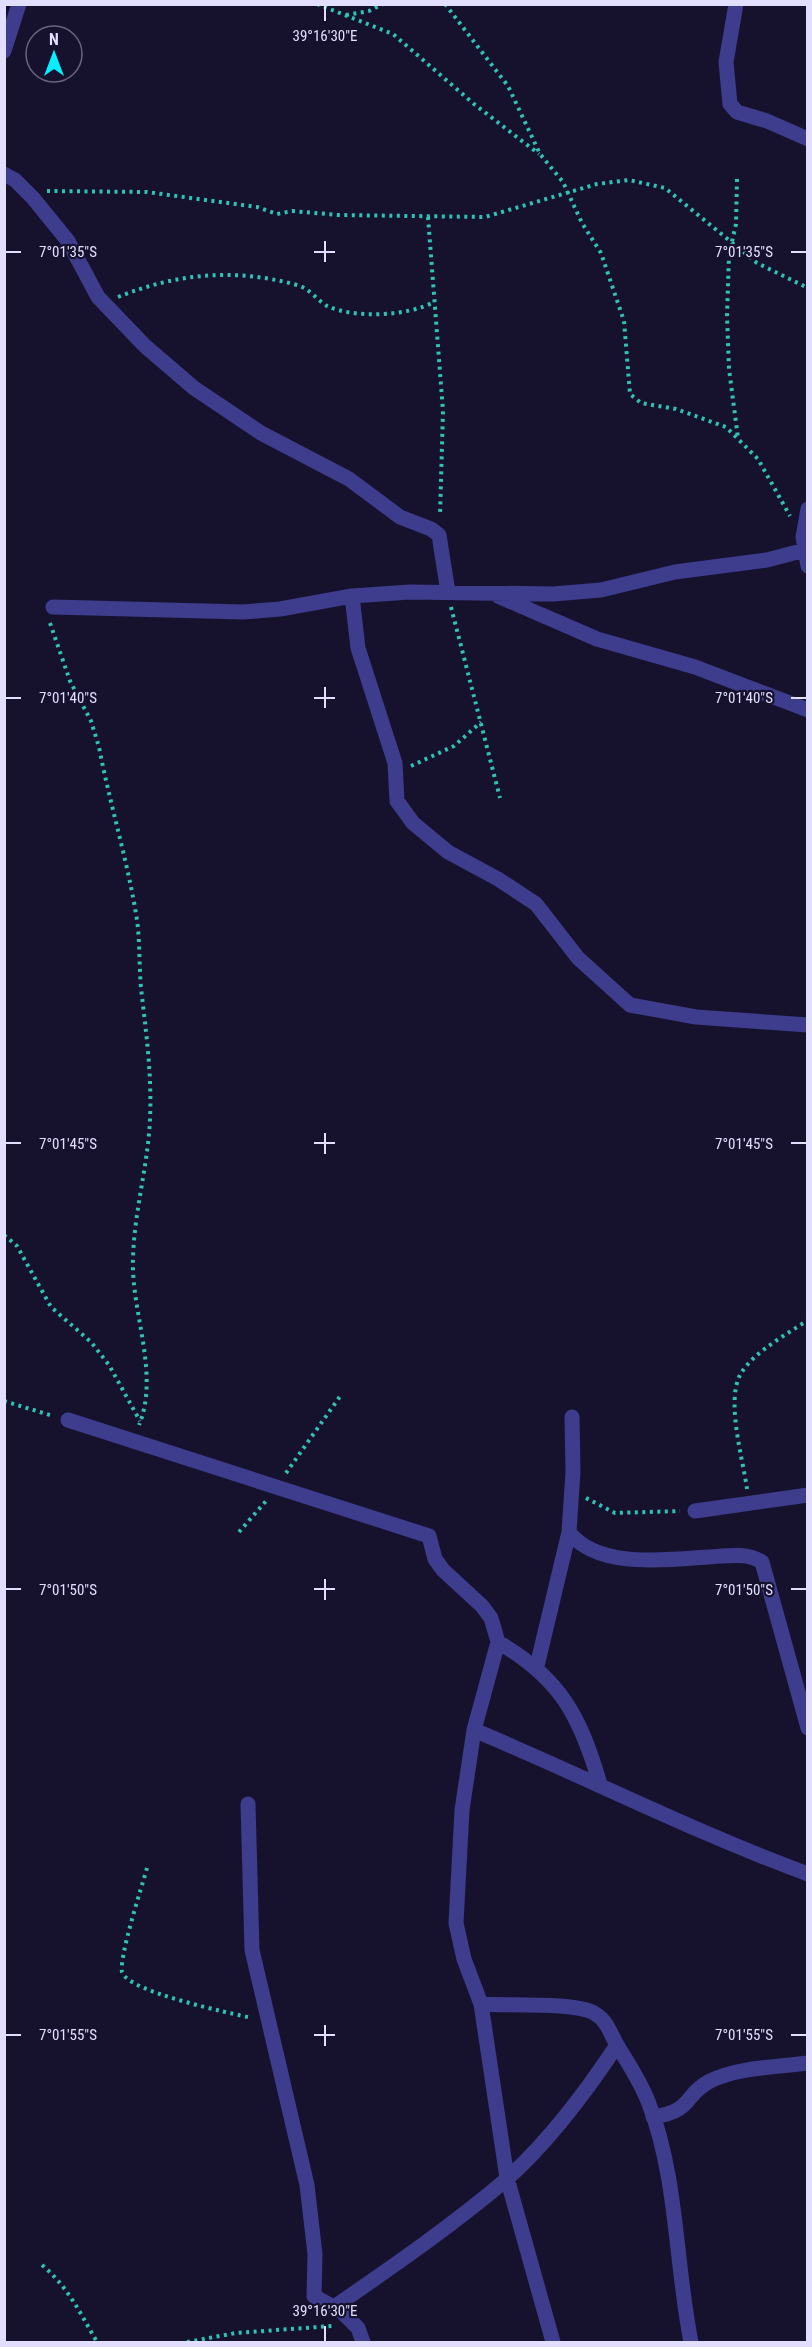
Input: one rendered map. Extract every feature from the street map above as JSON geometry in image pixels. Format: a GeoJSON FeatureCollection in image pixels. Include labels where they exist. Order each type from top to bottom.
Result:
{"type":"FeatureCollection","features":[{"type":"Feature","properties":{"kind":"street"},"geometry":{"type":"LineString","coordinates":[[4,51],[19,4]]}},
{"type":"Feature","properties":{"kind":"street"},"geometry":{"type":"LineString","coordinates":[[735,4],[726,62],[730,104],[737,112],[767,121],[807,140]]}},
{"type":"Feature","properties":{"kind":"street"},"geometry":{"type":"LineString","coordinates":[[4,174],[20,185],[68,241],[94,291],[103,303],[145,346],[194,388],[261,434],[349,479],[400,517],[440,535],[448,592]]}},
{"type":"Feature","properties":{"kind":"street"},"geometry":{"type":"LineString","coordinates":[[807,509],[804,543],[807,566]]}},
{"type":"Feature","properties":{"kind":"street"},"geometry":{"type":"LineString","coordinates":[[53,607],[243,612],[273,610],[352,596],[448,592],[553,594],[601,590],[675,572],[767,560],[804,543]]}},
{"type":"Feature","properties":{"kind":"street"},"geometry":{"type":"LineString","coordinates":[[489,593],[597,639],[695,668],[807,710]]}},
{"type":"Feature","properties":{"kind":"street"},"geometry":{"type":"LineString","coordinates":[[352,596],[358,648],[371,694],[387,735],[396,777],[397,801],[412,824],[448,852],[498,879],[536,904],[546,913],[578,958],[630,1005],[696,1017],[807,1025]]}},
{"type":"Feature","properties":{"kind":"street"},"geometry":{"type":"LineString","coordinates":[[537,1666],[569,1532],[572,1491],[572,1417]]}},
{"type":"Feature","properties":{"kind":"street"},"geometry":{"type":"LineString","coordinates":[[68,1420],[429,1536],[435,1559],[443,1570],[482,1606],[491,1618],[498,1642],[474,1730],[462,1810],[455,1906],[459,1941],[480,2004],[507,2178],[553,2343]]}},
{"type":"Feature","properties":{"kind":"street"},"geometry":{"type":"LineString","coordinates":[[695,1511],[807,1495]]}},
{"type":"Feature","properties":{"kind":"street"},"geometry":{"type":"LineString","coordinates":[[569,1532],[577,1543],[600,1553],[623,1558],[732,1555],[753,1558],[762,1562],[807,1728]]}},
{"type":"Feature","properties":{"kind":"street"},"geometry":{"type":"LineString","coordinates":[[498,1642],[537,1666],[570,1708],[580,1726],[600,1784]]}},
{"type":"Feature","properties":{"kind":"street"},"geometry":{"type":"LineString","coordinates":[[474,1730],[600,1784],[708,1835],[807,1874]]}},
{"type":"Feature","properties":{"kind":"street"},"geometry":{"type":"LineString","coordinates":[[248,1803],[252,1950],[267,2022],[307,2185],[315,2254],[314,2296],[334,2307],[360,2335]]}},
{"type":"Feature","properties":{"kind":"street"},"geometry":{"type":"LineString","coordinates":[[480,2004],[572,2008],[592,2012],[604,2020],[632,2067],[653,2117],[672,2194],[683,2303],[691,2343]]}},
{"type":"Feature","properties":{"kind":"street"},"geometry":{"type":"LineString","coordinates":[[334,2307],[507,2178],[546,2137],[595,2078],[617,2045]]}},
{"type":"Feature","properties":{"kind":"street"},"geometry":{"type":"LineString","coordinates":[[653,2117],[671,2115],[683,2108],[699,2089],[717,2078],[748,2071],[807,2063]]}},
{"type":"Feature","properties":{"kind":"path"},"geometry":{"type":"LineString","coordinates":[[317,4],[393,34],[474,104],[540,154]]}},
{"type":"Feature","properties":{"kind":"path"},"geometry":{"type":"LineString","coordinates":[[342,15],[358,14],[383,4]]}},
{"type":"Feature","properties":{"kind":"path"},"geometry":{"type":"LineString","coordinates":[[445,4],[508,86],[540,154],[569,194],[582,223],[597,244],[616,291],[624,321],[630,394],[641,403],[675,409],[726,427],[764,468],[804,543]]}},
{"type":"Feature","properties":{"kind":"path"},"geometry":{"type":"LineString","coordinates":[[737,179],[736,224],[728,272],[727,342],[738,440]]}},
{"type":"Feature","properties":{"kind":"path"},"geometry":{"type":"LineString","coordinates":[[20,185],[36,190],[147,192],[257,207],[277,214],[292,211],[321,215],[490,217],[517,207],[617,181],[629,180],[659,186],[757,263],[807,288]]}},
{"type":"Feature","properties":{"kind":"path"},"geometry":{"type":"LineString","coordinates":[[428,217],[443,411],[440,535]]}},
{"type":"Feature","properties":{"kind":"path"},"geometry":{"type":"LineString","coordinates":[[103,303],[165,281],[225,273],[300,286],[318,300],[345,312],[397,313],[415,310],[434,302]]}},
{"type":"Feature","properties":{"kind":"path"},"geometry":{"type":"LineString","coordinates":[[448,592],[500,798]]}},
{"type":"Feature","properties":{"kind":"path"},"geometry":{"type":"LineString","coordinates":[[53,607],[49,620],[70,681],[91,721],[99,747],[137,921],[141,988],[150,1049],[147,1158],[133,1258],[134,1289],[146,1376],[146,1395],[141,1422],[133,1440]]}},
{"type":"Feature","properties":{"kind":"path"},"geometry":{"type":"LineString","coordinates":[[396,777],[423,758],[454,746],[481,722]]}},
{"type":"Feature","properties":{"kind":"path"},"geometry":{"type":"LineString","coordinates":[[4,1235],[17,1246],[51,1307],[92,1342],[109,1365],[141,1422]]}},
{"type":"Feature","properties":{"kind":"path"},"geometry":{"type":"LineString","coordinates":[[749,1502],[734,1407],[737,1384],[750,1363],[807,1320]]}},
{"type":"Feature","properties":{"kind":"path"},"geometry":{"type":"LineString","coordinates":[[239,1532],[277,1486],[341,1395]]}},
{"type":"Feature","properties":{"kind":"path"},"geometry":{"type":"LineString","coordinates":[[4,1401],[68,1420]]}},
{"type":"Feature","properties":{"kind":"path"},"geometry":{"type":"LineString","coordinates":[[572,1491],[615,1513],[695,1511]]}},
{"type":"Feature","properties":{"kind":"path"},"geometry":{"type":"LineString","coordinates":[[147,1868],[124,1957],[123,1973],[126,1980],[162,1995],[267,2022]]}},
{"type":"Feature","properties":{"kind":"path"},"geometry":{"type":"LineString","coordinates":[[42,2265],[60,2281],[75,2300],[98,2343]]}},
{"type":"Feature","properties":{"kind":"path"},"geometry":{"type":"LineString","coordinates":[[187,2343],[236,2333],[286,2328],[360,2335]]}}]}
